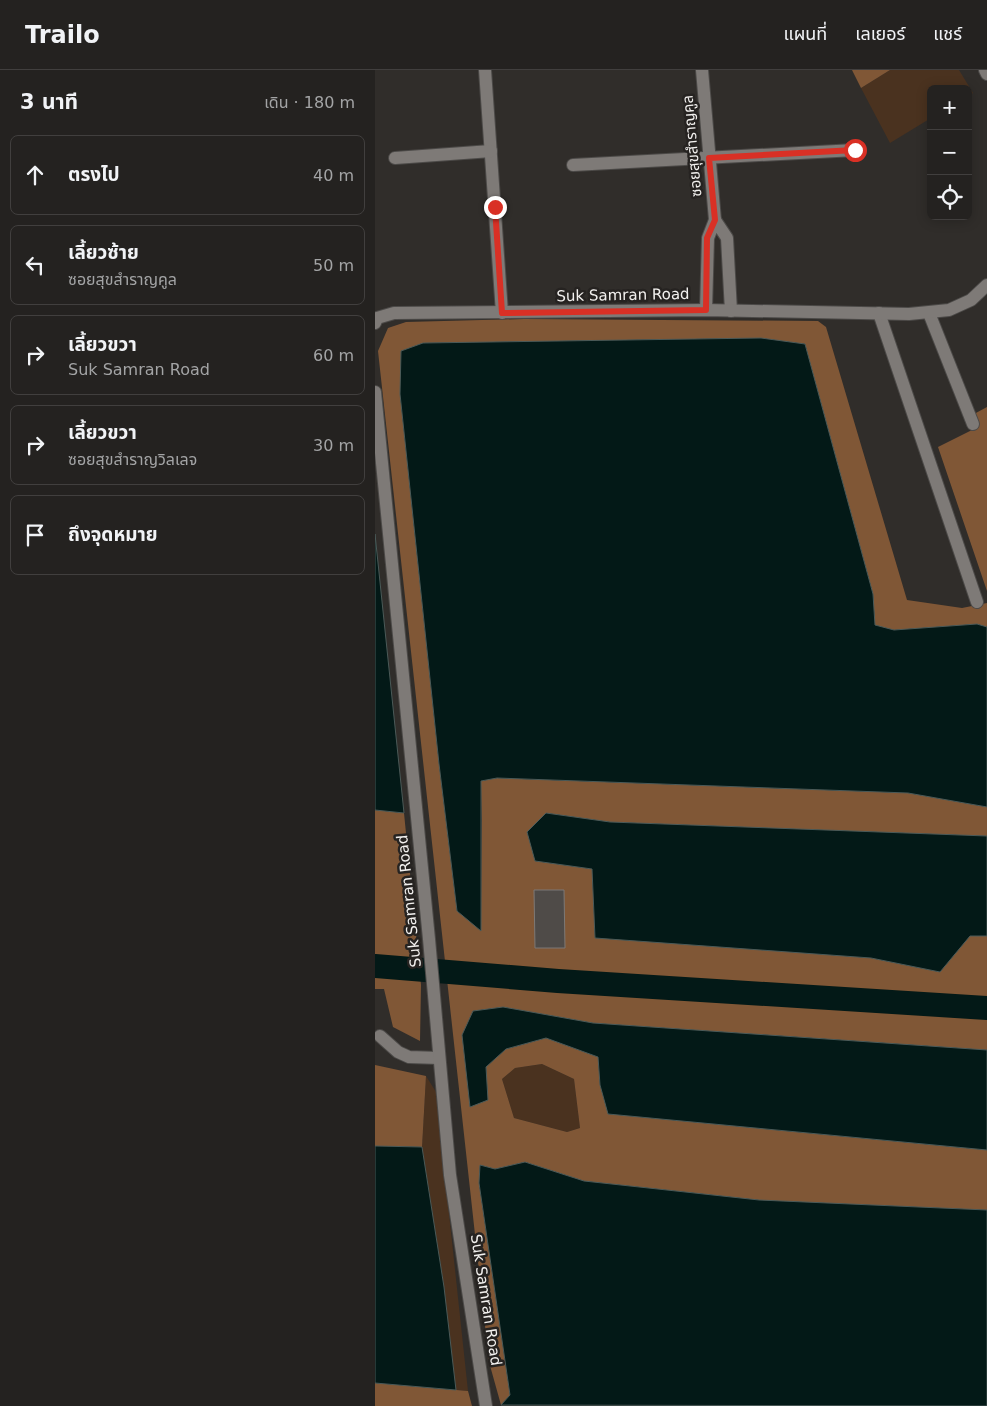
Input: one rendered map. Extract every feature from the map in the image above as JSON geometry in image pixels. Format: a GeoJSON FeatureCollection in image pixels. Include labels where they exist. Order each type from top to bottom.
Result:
{"type":"FeatureCollection","features":[{"type":"Feature","properties":{"kind":"street"},"geometry":{"type":"LineString","coordinates":[[485,70],[502,313]]}},
{"type":"Feature","properties":{"kind":"street","name":"ซอยสุขสำราญคูล"},"geometry":{"type":"LineString","coordinates":[[702,70],[715,220],[727,238],[731,310]]}},
{"type":"Feature","properties":{"kind":"street"},"geometry":{"type":"LineString","coordinates":[[985,70],[987,74]]}},
{"type":"Feature","properties":{"kind":"street"},"geometry":{"type":"LineString","coordinates":[[573,165],[855,150]]}},
{"type":"Feature","properties":{"kind":"street"},"geometry":{"type":"LineString","coordinates":[[395,158],[491,151]]}},
{"type":"Feature","properties":{"kind":"street","name":"ซอยสุขสำราญคูล"},"geometry":{"type":"LineString","coordinates":[[706,310],[707,238],[715,220]]}},
{"type":"Feature","properties":{"kind":"street","name":"Suk Samran Road"},"geometry":{"type":"LineString","coordinates":[[376,320],[394,313],[706,310],[929,313],[949,310],[971,300],[987,285]]}},
{"type":"Feature","properties":{"kind":"street"},"geometry":{"type":"LineString","coordinates":[[879,313],[977,602]]}},
{"type":"Feature","properties":{"kind":"street"},"geometry":{"type":"LineString","coordinates":[[929,313],[973,424]]}},
{"type":"Feature","properties":{"kind":"street","name":"Suk Samran Road"},"geometry":{"type":"LineString","coordinates":[[375,392],[429,939],[450,1175],[486,1406]]}},
{"type":"Feature","properties":{"kind":"street"},"geometry":{"type":"LineString","coordinates":[[379,1036],[398,1052],[409,1057],[439,1058]]}},
{"type":"Feature","properties":{"kind":"shaded area"},"geometry":{"type":"Polygon","coordinates":[[[852,70],[890,70],[861,88],[852,70]]]}},
{"type":"Feature","properties":{"kind":"shaded area"},"geometry":{"type":"Polygon","coordinates":[[[890,70],[959,70],[968,85],[927,85],[927,120],[890,143],[861,88],[890,70]]]}},
{"type":"Feature","properties":{"kind":"shaded area"},"geometry":{"type":"Polygon","coordinates":[[[524,319],[818,321],[826,327],[907,600],[962,608],[987,603],[987,627],[977,624],[894,630],[875,626],[873,594],[805,344],[761,338],[423,343],[402,351],[400,394],[439,764],[457,911],[481,930],[481,781],[497,778],[908,793],[987,807],[987,836],[610,822],[546,813],[535,861],[592,869],[595,937],[871,958],[940,972],[970,935],[987,936],[987,1050],[593,1023],[503,1007],[473,1011],[487,1100],[486,1067],[506,1049],[546,1038],[598,1057],[600,1085],[609,1114],[987,1150],[987,1210],[759,1200],[584,1181],[525,1162],[495,1169],[480,1165],[479,1183],[510,1395],[501,1405],[489,1362],[378,351],[388,328],[406,322],[524,319]],[[542,1064],[515,1068],[502,1079],[514,1118],[567,1132],[580,1128],[574,1079],[542,1064]]]}},
{"type":"Feature","properties":{"kind":"shaded area"},"geometry":{"type":"Polygon","coordinates":[[[987,407],[987,591],[938,447],[978,427],[974,414],[987,407]]]}},
{"type":"Feature","properties":{"kind":"shaded area"},"geometry":{"type":"Polygon","coordinates":[[[375,810],[404,813],[421,985],[420,1041],[393,1027],[384,989],[375,989],[375,810]]]}},
{"type":"Feature","properties":{"kind":"shaded area"},"geometry":{"type":"Polygon","coordinates":[[[542,1064],[574,1079],[580,1128],[567,1132],[514,1118],[502,1079],[515,1068],[542,1064]]]}},
{"type":"Feature","properties":{"kind":"shaded area"},"geometry":{"type":"Polygon","coordinates":[[[375,1065],[426,1076],[422,1147],[375,1146],[375,1065]]]}},
{"type":"Feature","properties":{"kind":"shaded area"},"geometry":{"type":"Polygon","coordinates":[[[426,1076],[436,1092],[468,1391],[456,1390],[444,1287],[422,1147],[426,1076]]]}},
{"type":"Feature","properties":{"kind":"shaded area"},"geometry":{"type":"Polygon","coordinates":[[[375,1383],[468,1391],[472,1406],[375,1406],[375,1383]]]}},
{"type":"Feature","properties":{"kind":"water"},"geometry":{"type":"Polygon","coordinates":[[[761,338],[805,344],[873,594],[875,625],[894,630],[977,624],[987,627],[987,807],[908,793],[497,778],[481,781],[481,931],[457,911],[439,764],[400,394],[401,351],[423,343],[761,338]]]}},
{"type":"Feature","properties":{"kind":"water"},"geometry":{"type":"Polygon","coordinates":[[[375,534],[404,813],[375,810],[375,534]]]}},
{"type":"Feature","properties":{"kind":"water"},"geometry":{"type":"Polygon","coordinates":[[[546,813],[610,822],[987,836],[987,936],[970,936],[940,972],[871,958],[595,938],[592,869],[535,861],[527,832],[546,813]]]}},
{"type":"Feature","properties":{"kind":"water"},"geometry":{"type":"Polygon","coordinates":[[[503,1007],[593,1023],[987,1050],[987,1150],[608,1114],[600,1085],[598,1057],[546,1038],[506,1049],[486,1067],[488,1100],[470,1107],[462,1035],[473,1011],[503,1007]]]}},
{"type":"Feature","properties":{"kind":"water"},"geometry":{"type":"Polygon","coordinates":[[[375,1146],[422,1147],[444,1287],[456,1390],[375,1383],[375,1146]]]}},
{"type":"Feature","properties":{"kind":"water"},"geometry":{"type":"Polygon","coordinates":[[[525,1162],[584,1181],[759,1200],[987,1210],[987,1406],[501,1405],[510,1395],[479,1183],[480,1165],[495,1169],[525,1162]]]}},
{"type":"Feature","properties":{"kind":"building"},"geometry":{"type":"Polygon","coordinates":[[[534,890],[564,890],[565,948],[535,948],[534,890]]]}},
{"type":"Feature","properties":{"kind":"waterway"},"geometry":{"type":"LineString","coordinates":[[375,966],[558,981],[987,1008]]}},
{"type":"Feature","properties":{"kind":"route"},"geometry":{"type":"LineString","coordinates":[[495,207],[502,313],[706,310],[707,238],[715,220],[709,158],[855,150]]}}]}
